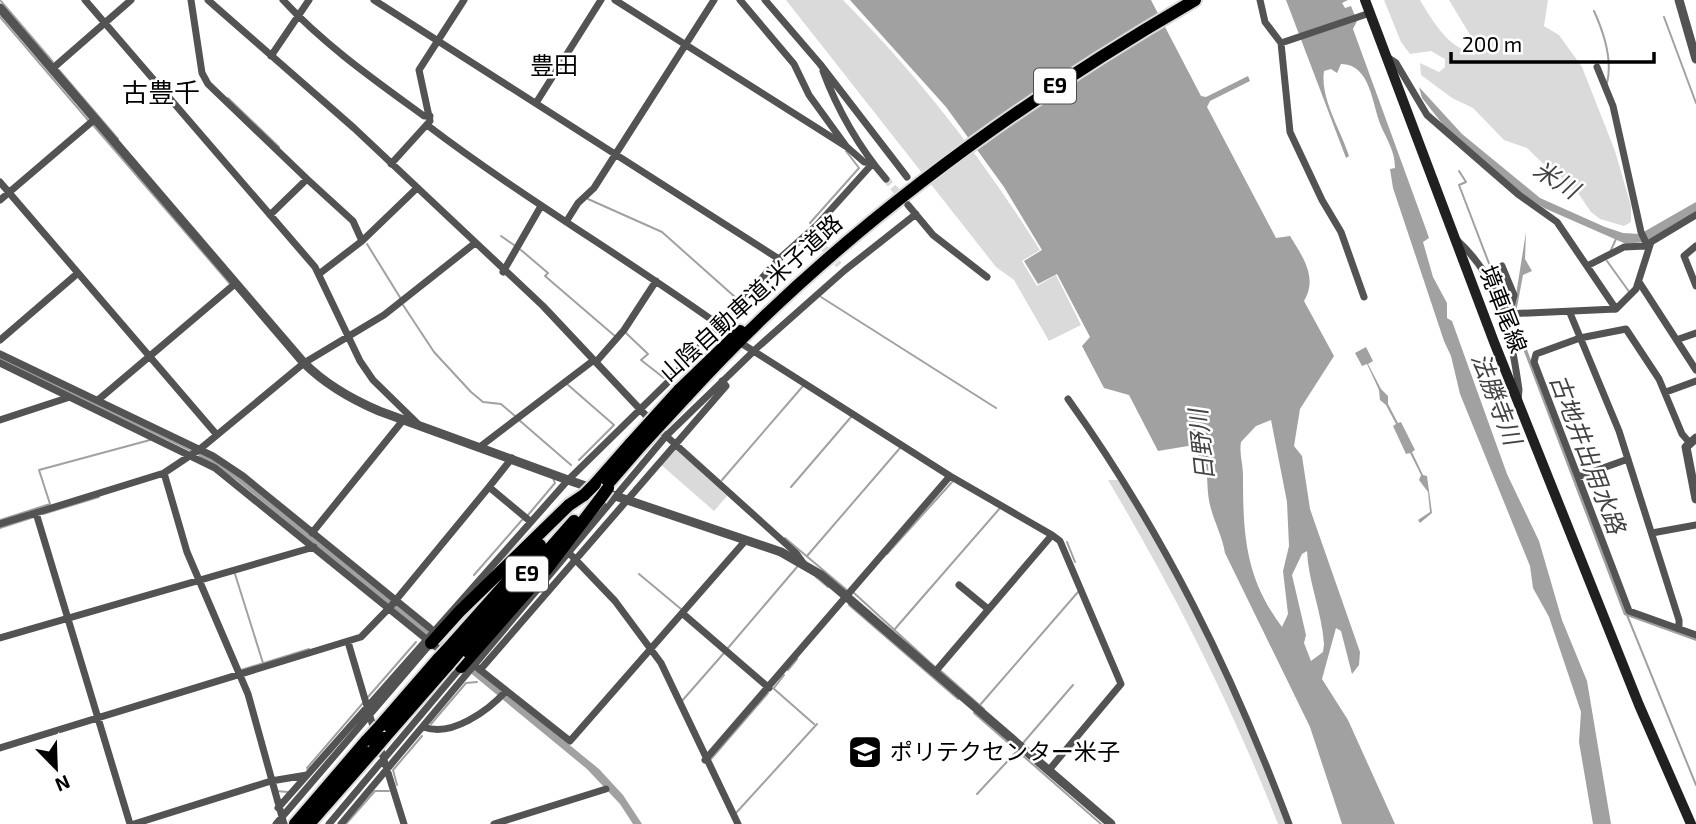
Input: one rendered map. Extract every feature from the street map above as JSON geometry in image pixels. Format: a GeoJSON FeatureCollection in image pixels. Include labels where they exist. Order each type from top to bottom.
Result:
{"type":"FeatureCollection","features":[{"type":"Feature","properties":{"kind":"highway","name":"山陰自動車道;米子道路"},"geometry":{"type":"LineString","coordinates":[[295,824],[313,815],[455,648],[608,494],[633,451],[682,393],[777,298],[916,179],[1049,84],[1186,0]]}},
{"type":"Feature","properties":{"kind":"highway","name":"山陰自動車道;米子道路"},"geometry":{"type":"LineString","coordinates":[[916,179],[1052,88],[1195,0]]}},
{"type":"Feature","properties":{"kind":"highway"},"geometry":{"type":"LineString","coordinates":[[428,641],[569,505],[608,494]]}},
{"type":"Feature","properties":{"kind":"highway"},"geometry":{"type":"LineString","coordinates":[[471,669],[608,494]]}},
{"type":"Feature","properties":{"kind":"main road","name":"境車尾線"},"geometry":{"type":"LineString","coordinates":[[1365,0],[1366,14],[1387,57],[1518,401],[1639,705],[1691,824]]}},
{"type":"Feature","properties":{"kind":"street"},"geometry":{"type":"LineString","coordinates":[[85,0],[319,274],[348,337],[373,380],[410,421]]}},
{"type":"Feature","properties":{"kind":"street"},"geometry":{"type":"LineString","coordinates":[[52,69],[131,0]]}},
{"type":"Feature","properties":{"kind":"street"},"geometry":{"type":"LineString","coordinates":[[191,0],[202,73],[208,84],[353,221],[362,242]]}},
{"type":"Feature","properties":{"kind":"street"},"geometry":{"type":"LineString","coordinates":[[208,0],[391,164],[503,272],[564,326],[666,436],[796,553],[804,564]]}},
{"type":"Feature","properties":{"kind":"street"},"geometry":{"type":"LineString","coordinates":[[283,0],[299,17],[429,121],[541,206],[567,219],[726,330]]}},
{"type":"Feature","properties":{"kind":"street"},"geometry":{"type":"LineString","coordinates":[[271,56],[309,0]]}},
{"type":"Feature","properties":{"kind":"street"},"geometry":{"type":"LineString","coordinates":[[374,0],[779,258]]}},
{"type":"Feature","properties":{"kind":"street"},"geometry":{"type":"LineString","coordinates":[[429,121],[419,70],[464,0]]}},
{"type":"Feature","properties":{"kind":"street"},"geometry":{"type":"LineString","coordinates":[[536,103],[601,0]]}},
{"type":"Feature","properties":{"kind":"street"},"geometry":{"type":"LineString","coordinates":[[615,0],[847,147],[864,162],[873,163]]}},
{"type":"Feature","properties":{"kind":"street"},"geometry":{"type":"LineString","coordinates":[[567,219],[578,203],[594,188],[714,0]]}},
{"type":"Feature","properties":{"kind":"street"},"geometry":{"type":"LineString","coordinates":[[740,0],[794,64],[809,95],[847,147]]}},
{"type":"Feature","properties":{"kind":"street"},"geometry":{"type":"LineString","coordinates":[[765,0],[916,179]]}},
{"type":"Feature","properties":{"kind":"street"},"geometry":{"type":"LineString","coordinates":[[1260,0],[1265,22],[1284,43],[1290,132],[1322,200],[1341,232],[1364,297]]}},
{"type":"Feature","properties":{"kind":"street"},"geometry":{"type":"LineString","coordinates":[[1679,0],[1696,59]]}},
{"type":"Feature","properties":{"kind":"street"},"geometry":{"type":"LineString","coordinates":[[0,8],[304,363],[351,398],[568,480],[746,540],[804,564],[847,597],[1111,824]]}},
{"type":"Feature","properties":{"kind":"street"},"geometry":{"type":"LineString","coordinates":[[1284,43],[1366,14]]}},
{"type":"Feature","properties":{"kind":"street"},"geometry":{"type":"LineString","coordinates":[[1387,57],[1396,63],[1427,115],[1519,195],[1553,218],[1589,265],[1616,309]]}},
{"type":"Feature","properties":{"kind":"street"},"geometry":{"type":"LineString","coordinates":[[820,64],[844,114],[873,163],[886,179]]}},
{"type":"Feature","properties":{"kind":"street"},"geometry":{"type":"LineString","coordinates":[[1511,314],[1616,309],[1631,297],[1639,282],[1646,245],[1612,106],[1597,67]]}},
{"type":"Feature","properties":{"kind":"street"},"geometry":{"type":"LineString","coordinates":[[0,200],[95,119]]}},
{"type":"Feature","properties":{"kind":"street"},"geometry":{"type":"LineString","coordinates":[[391,164],[429,121]]}},
{"type":"Feature","properties":{"kind":"street"},"geometry":{"type":"LineString","coordinates":[[281,822],[428,641],[432,629],[568,480],[640,410],[779,258],[810,232],[873,163]]}},
{"type":"Feature","properties":{"kind":"street"},"geometry":{"type":"LineString","coordinates":[[270,215],[307,179]]}},
{"type":"Feature","properties":{"kind":"street"},"geometry":{"type":"LineString","coordinates":[[0,182],[217,435]]}},
{"type":"Feature","properties":{"kind":"street"},"geometry":{"type":"LineString","coordinates":[[319,274],[362,242],[417,188]]}},
{"type":"Feature","properties":{"kind":"street"},"geometry":{"type":"LineString","coordinates":[[908,205],[933,235],[987,277]]}},
{"type":"Feature","properties":{"kind":"street"},"geometry":{"type":"LineString","coordinates":[[503,272],[541,206]]}},
{"type":"Feature","properties":{"kind":"street"},"geometry":{"type":"LineString","coordinates":[[329,824],[384,760],[573,557],[608,494],[755,349],[842,268],[916,214]]}},
{"type":"Feature","properties":{"kind":"street"},"geometry":{"type":"LineString","coordinates":[[1589,265],[1624,247],[1646,245],[1696,215]]}},
{"type":"Feature","properties":{"kind":"street"},"geometry":{"type":"LineString","coordinates":[[810,232],[816,239]]}},
{"type":"Feature","properties":{"kind":"street"},"geometry":{"type":"LineString","coordinates":[[1455,238],[1471,255],[1511,314]]}},
{"type":"Feature","properties":{"kind":"street"},"geometry":{"type":"LineString","coordinates":[[0,524],[164,472],[217,435],[304,363],[384,315],[475,243]]}},
{"type":"Feature","properties":{"kind":"street"},"geometry":{"type":"LineString","coordinates":[[1696,246],[1684,256],[1696,286]]}},
{"type":"Feature","properties":{"kind":"street"},"geometry":{"type":"LineString","coordinates":[[1502,266],[1514,295],[1511,314],[1520,390],[1518,401]]}},
{"type":"Feature","properties":{"kind":"street"},"geometry":{"type":"LineString","coordinates":[[0,340],[78,273]]}},
{"type":"Feature","properties":{"kind":"street"},"geometry":{"type":"LineString","coordinates":[[481,446],[595,361],[624,330],[656,281]]}},
{"type":"Feature","properties":{"kind":"street"},"geometry":{"type":"LineString","coordinates":[[1639,282],[1679,339],[1696,370]]}},
{"type":"Feature","properties":{"kind":"street"},"geometry":{"type":"LineString","coordinates":[[98,400],[236,283]]}},
{"type":"Feature","properties":{"kind":"street"},"geometry":{"type":"LineString","coordinates":[[1570,313],[1628,459],[1679,620],[1679,629]]}},
{"type":"Feature","properties":{"kind":"street"},"geometry":{"type":"LineString","coordinates":[[1696,499],[1686,447],[1693,440],[1682,434],[1666,392],[1626,329],[1580,338],[1538,354],[1533,360],[1629,611],[1696,635]]}},
{"type":"Feature","properties":{"kind":"street"},"geometry":{"type":"LineString","coordinates":[[1679,339],[1696,332]]}},
{"type":"Feature","properties":{"kind":"street"},"geometry":{"type":"LineString","coordinates":[[744,345],[755,349],[950,476],[1052,535],[1064,546],[1121,684],[1049,770]]}},
{"type":"Feature","properties":{"kind":"street"},"geometry":{"type":"LineString","coordinates":[[0,354],[98,400],[243,476],[393,604],[428,641],[506,691],[570,741],[746,540]]}},
{"type":"Feature","properties":{"kind":"street"},"geometry":{"type":"LineString","coordinates":[[0,363],[195,452],[314,547],[432,629]]}},
{"type":"Feature","properties":{"kind":"street"},"geometry":{"type":"LineString","coordinates":[[573,557],[608,494],[675,444],[726,386],[722,381]]}},
{"type":"Feature","properties":{"kind":"street"},"geometry":{"type":"LineString","coordinates":[[1666,392],[1696,381]]}},
{"type":"Feature","properties":{"kind":"street"},"geometry":{"type":"LineString","coordinates":[[0,420],[70,397]]}},
{"type":"Feature","properties":{"kind":"street"},"geometry":{"type":"LineString","coordinates":[[1068,399],[1124,481],[1186,588],[1228,676],[1289,824]]}},
{"type":"Feature","properties":{"kind":"street"},"geometry":{"type":"LineString","coordinates":[[312,533],[410,421]]}},
{"type":"Feature","properties":{"kind":"street"},"geometry":{"type":"LineString","coordinates":[[0,748],[364,635],[393,604],[512,458]]}},
{"type":"Feature","properties":{"kind":"street"},"geometry":{"type":"LineString","coordinates":[[1578,477],[1628,459]]}},
{"type":"Feature","properties":{"kind":"street"},"geometry":{"type":"LineString","coordinates":[[164,472],[199,583],[248,694],[281,822]]}},
{"type":"Feature","properties":{"kind":"street"},"geometry":{"type":"LineString","coordinates":[[705,760],[950,476]]}},
{"type":"Feature","properties":{"kind":"street"},"geometry":{"type":"LineString","coordinates":[[489,487],[531,522]]}},
{"type":"Feature","properties":{"kind":"street"},"geometry":{"type":"LineString","coordinates":[[36,513],[132,824],[271,781],[307,775]]}},
{"type":"Feature","properties":{"kind":"street"},"geometry":{"type":"LineString","coordinates":[[1652,533],[1696,525]]}},
{"type":"Feature","properties":{"kind":"street"},"geometry":{"type":"LineString","coordinates":[[934,672],[1052,535]]}},
{"type":"Feature","properties":{"kind":"street"},"geometry":{"type":"LineString","coordinates":[[0,638],[67,617],[199,583],[314,547]]}},
{"type":"Feature","properties":{"kind":"street"},"geometry":{"type":"LineString","coordinates":[[573,557],[615,601],[664,667],[705,760],[738,824]]}},
{"type":"Feature","properties":{"kind":"street"},"geometry":{"type":"LineString","coordinates":[[959,585],[988,609]]}},
{"type":"Feature","properties":{"kind":"street"},"geometry":{"type":"LineString","coordinates":[[682,613],[769,688]]}},
{"type":"Feature","properties":{"kind":"street"},"geometry":{"type":"LineString","coordinates":[[278,808],[428,641]]}},
{"type":"Feature","properties":{"kind":"street"},"geometry":{"type":"LineString","coordinates":[[348,642],[404,824]]}},
{"type":"Feature","properties":{"kind":"street"},"geometry":{"type":"LineString","coordinates":[[341,824],[471,669]]}},
{"type":"Feature","properties":{"kind":"street"},"geometry":{"type":"LineString","coordinates":[[424,727],[436,730],[474,719],[506,691]]}},
{"type":"Feature","properties":{"kind":"street"},"geometry":{"type":"LineString","coordinates":[[494,824],[606,789]]}},
{"type":"Feature","properties":{"kind":"shaded area"},"geometry":{"type":"Polygon","coordinates":[[[786,0],[843,0],[898,58],[973,151],[1040,250],[1022,261],[1037,286],[1056,275],[1081,325],[1049,341],[1014,280],[996,267],[786,0]]]}},
{"type":"Feature","properties":{"kind":"shaded area"},"geometry":{"type":"Polygon","coordinates":[[[1384,0],[1420,0],[1445,36],[1466,51],[1473,49],[1475,43],[1449,0],[1548,0],[1544,26],[1559,35],[1582,67],[1615,151],[1631,206],[1631,222],[1624,226],[1600,219],[1591,212],[1578,193],[1565,185],[1527,148],[1504,140],[1473,108],[1452,98],[1421,75],[1420,63],[1439,72],[1445,67],[1445,59],[1431,51],[1410,54],[1401,42],[1384,0]]]}},
{"type":"Feature","properties":{"kind":"shaded area"},"geometry":{"type":"Polygon","coordinates":[[[674,447],[727,496],[714,511],[659,463],[674,447]]]}},
{"type":"Feature","properties":{"kind":"shaded area"},"geometry":{"type":"Polygon","coordinates":[[[1108,480],[1121,480],[1182,583],[1255,742],[1287,824],[1278,824],[1241,735],[1200,649],[1108,480]]]}},
{"type":"Feature","properties":{"kind":"water","name":"日野川"},"geometry":{"type":"Polygon","coordinates":[[[850,0],[1151,0],[1201,96],[1206,97],[1248,76],[1250,81],[1210,101],[1207,107],[1276,238],[1290,236],[1304,260],[1310,284],[1304,301],[1334,356],[1300,409],[1294,446],[1302,456],[1310,509],[1360,652],[1359,665],[1352,674],[1341,631],[1336,628],[1322,679],[1348,720],[1395,824],[1342,824],[1310,727],[1225,553],[1210,505],[1202,460],[1188,446],[1158,451],[1129,395],[1104,388],[1082,346],[1090,337],[1057,274],[1038,284],[1024,261],[1042,250],[1004,187],[946,107],[850,0]],[[1271,420],[1256,426],[1241,442],[1240,451],[1246,536],[1253,573],[1260,591],[1282,627],[1288,614],[1283,571],[1289,546],[1287,502],[1271,420]],[[1307,551],[1302,554],[1292,575],[1306,635],[1304,643],[1311,661],[1323,652],[1324,644],[1307,551]]]}},
{"type":"Feature","properties":{"kind":"water"},"geometry":{"type":"Polygon","coordinates":[[[1286,0],[1348,0],[1342,3],[1345,8],[1351,6],[1357,21],[1353,29],[1429,238],[1423,242],[1433,277],[1447,303],[1447,318],[1452,321],[1507,474],[1539,541],[1562,620],[1587,681],[1611,824],[1593,824],[1579,742],[1581,712],[1549,617],[1533,588],[1530,566],[1460,394],[1451,356],[1393,188],[1390,169],[1395,168],[1394,156],[1369,87],[1359,71],[1351,66],[1341,64],[1337,73],[1331,69],[1324,71],[1325,92],[1349,156],[1346,158],[1286,0]]]}},
{"type":"Feature","properties":{"kind":"water"},"geometry":{"type":"Polygon","coordinates":[[[1419,87],[1462,134],[1540,198],[1623,233],[1640,234],[1696,202],[1696,212],[1649,241],[1626,244],[1544,208],[1521,193],[1448,131],[1422,98],[1419,87]]]}},
{"type":"Feature","properties":{"kind":"water"},"geometry":{"type":"Polygon","coordinates":[[[1526,232],[1525,259],[1532,271],[1523,275],[1515,318],[1627,612],[1696,638],[1696,641],[1624,615],[1512,320],[1526,232]]]}},
{"type":"Feature","properties":{"kind":"water"},"geometry":{"type":"Polygon","coordinates":[[[1366,347],[1373,361],[1368,364],[1381,389],[1388,396],[1388,404],[1415,450],[1412,452],[1423,475],[1427,476],[1432,513],[1420,523],[1418,520],[1430,512],[1428,492],[1419,480],[1421,475],[1410,453],[1406,454],[1393,426],[1396,424],[1386,405],[1380,400],[1379,390],[1367,364],[1362,366],[1355,353],[1366,347]]]}},
{"type":"Feature","properties":{"kind":"water"},"geometry":{"type":"Polygon","coordinates":[[[0,355],[229,467],[599,769],[623,795],[642,824],[633,824],[620,804],[587,769],[236,480],[196,454],[0,361],[0,355]]]}},
{"type":"Feature","properties":{"kind":"waterway"},"geometry":{"type":"LineString","coordinates":[[0,0],[53,62]]}},
{"type":"Feature","properties":{"kind":"waterway"},"geometry":{"type":"LineString","coordinates":[[1594,11],[1606,46],[1609,65],[1607,83]]}},
{"type":"Feature","properties":{"kind":"waterway"},"geometry":{"type":"LineString","coordinates":[[0,17],[88,120]]}},
{"type":"Feature","properties":{"kind":"waterway"},"geometry":{"type":"LineString","coordinates":[[1664,17],[1696,103]]}},
{"type":"Feature","properties":{"kind":"waterway"},"geometry":{"type":"LineString","coordinates":[[59,70],[118,139]]}},
{"type":"Feature","properties":{"kind":"waterway"},"geometry":{"type":"LineString","coordinates":[[228,98],[279,147]]}},
{"type":"Feature","properties":{"kind":"waterway"},"geometry":{"type":"LineString","coordinates":[[93,125],[231,285]]}},
{"type":"Feature","properties":{"kind":"waterway"},"geometry":{"type":"LineString","coordinates":[[810,223],[859,168],[846,151]]}},
{"type":"Feature","properties":{"kind":"waterway"},"geometry":{"type":"LineString","coordinates":[[1459,171],[1466,182],[1459,185],[1506,308]]}},
{"type":"Feature","properties":{"kind":"waterway"},"geometry":{"type":"LineString","coordinates":[[588,199],[662,232],[735,297]]}},
{"type":"Feature","properties":{"kind":"waterway"},"geometry":{"type":"LineString","coordinates":[[501,236],[514,245]]}},
{"type":"Feature","properties":{"kind":"waterway"},"geometry":{"type":"LineString","coordinates":[[1611,250],[1616,239]]}},
{"type":"Feature","properties":{"kind":"waterway"},"geometry":{"type":"LineString","coordinates":[[367,244],[401,299]]}},
{"type":"Feature","properties":{"kind":"waterway"},"geometry":{"type":"LineString","coordinates":[[521,250],[548,273],[545,276],[616,337]]}},
{"type":"Feature","properties":{"kind":"waterway"},"geometry":{"type":"LineString","coordinates":[[1607,261],[1630,293]]}},
{"type":"Feature","properties":{"kind":"waterway"},"geometry":{"type":"LineString","coordinates":[[821,297],[996,408]]}},
{"type":"Feature","properties":{"kind":"waterway"},"geometry":{"type":"LineString","coordinates":[[403,305],[434,352],[471,392],[483,402],[501,404],[515,416]]}},
{"type":"Feature","properties":{"kind":"waterway"},"geometry":{"type":"LineString","coordinates":[[626,333],[648,354],[641,360],[664,378]]}},
{"type":"Feature","properties":{"kind":"waterway"},"geometry":{"type":"LineString","coordinates":[[567,384],[614,425],[579,460]]}},
{"type":"Feature","properties":{"kind":"waterway"},"geometry":{"type":"LineString","coordinates":[[722,480],[803,386]]}},
{"type":"Feature","properties":{"kind":"waterway"},"geometry":{"type":"LineString","coordinates":[[791,487],[851,417]]}},
{"type":"Feature","properties":{"kind":"waterway"},"geometry":{"type":"LineString","coordinates":[[519,420],[571,465]]}},
{"type":"Feature","properties":{"kind":"waterway"},"geometry":{"type":"LineString","coordinates":[[0,520],[50,504],[39,470],[150,440]]}},
{"type":"Feature","properties":{"kind":"waterway"},"geometry":{"type":"LineString","coordinates":[[807,556],[900,448]]}},
{"type":"Feature","properties":{"kind":"waterway"},"geometry":{"type":"LineString","coordinates":[[528,515],[555,483],[553,478]]}},
{"type":"Feature","properties":{"kind":"waterway"},"geometry":{"type":"LineString","coordinates":[[887,554],[953,481]]}},
{"type":"Feature","properties":{"kind":"waterway"},"geometry":{"type":"LineString","coordinates":[[43,514],[99,497]]}},
{"type":"Feature","properties":{"kind":"waterway"},"geometry":{"type":"LineString","coordinates":[[894,630],[1000,508]]}},
{"type":"Feature","properties":{"kind":"waterway"},"geometry":{"type":"LineString","coordinates":[[0,528],[34,517]]}},
{"type":"Feature","properties":{"kind":"waterway"},"geometry":{"type":"LineString","coordinates":[[474,575],[522,520]]}},
{"type":"Feature","properties":{"kind":"waterway"},"geometry":{"type":"LineString","coordinates":[[785,538],[848,591]]}},
{"type":"Feature","properties":{"kind":"waterway"},"geometry":{"type":"LineString","coordinates":[[1067,542],[1075,562]]}},
{"type":"Feature","properties":{"kind":"waterway"},"geometry":{"type":"LineString","coordinates":[[728,648],[797,567]]}},
{"type":"Feature","properties":{"kind":"waterway"},"geometry":{"type":"LineString","coordinates":[[235,574],[263,663]]}},
{"type":"Feature","properties":{"kind":"waterway"},"geometry":{"type":"LineString","coordinates":[[639,574],[681,609]]}},
{"type":"Feature","properties":{"kind":"waterway"},"geometry":{"type":"LineString","coordinates":[[816,577],[828,587]]}},
{"type":"Feature","properties":{"kind":"waterway"},"geometry":{"type":"LineString","coordinates":[[980,705],[1078,592]]}},
{"type":"Feature","properties":{"kind":"waterway"},"geometry":{"type":"LineString","coordinates":[[854,593],[935,667]]}},
{"type":"Feature","properties":{"kind":"waterway"},"geometry":{"type":"LineString","coordinates":[[849,605],[958,699]]}},
{"type":"Feature","properties":{"kind":"waterway"},"geometry":{"type":"LineString","coordinates":[[1627,615],[1696,785]]}},
{"type":"Feature","properties":{"kind":"waterway"},"geometry":{"type":"LineString","coordinates":[[368,697],[416,642]]}},
{"type":"Feature","properties":{"kind":"waterway"},"geometry":{"type":"LineString","coordinates":[[241,670],[309,649]]}},
{"type":"Feature","properties":{"kind":"waterway"},"geometry":{"type":"LineString","coordinates":[[681,702],[724,653]]}},
{"type":"Feature","properties":{"kind":"waterway"},"geometry":{"type":"LineString","coordinates":[[788,670],[797,659]]}},
{"type":"Feature","properties":{"kind":"waterway"},"geometry":{"type":"LineString","coordinates":[[941,671],[984,709]]}},
{"type":"Feature","properties":{"kind":"waterway"},"geometry":{"type":"LineString","coordinates":[[774,688],[784,675]]}},
{"type":"Feature","properties":{"kind":"waterway"},"geometry":{"type":"LineString","coordinates":[[431,724],[466,683],[477,682]]}},
{"type":"Feature","properties":{"kind":"waterway"},"geometry":{"type":"LineString","coordinates":[[1023,743],[1073,685]]}},
{"type":"Feature","properties":{"kind":"waterway"},"geometry":{"type":"LineString","coordinates":[[773,688],[814,724]]}},
{"type":"Feature","properties":{"kind":"waterway"},"geometry":{"type":"LineString","coordinates":[[711,759],[768,693]]}},
{"type":"Feature","properties":{"kind":"waterway"},"geometry":{"type":"LineString","coordinates":[[307,768],[363,703]]}},
{"type":"Feature","properties":{"kind":"waterway"},"geometry":{"type":"LineString","coordinates":[[974,713],[1101,824]]}},
{"type":"Feature","properties":{"kind":"waterway"},"geometry":{"type":"LineString","coordinates":[[736,813],[817,724]]}},
{"type":"Feature","properties":{"kind":"waterway"},"geometry":{"type":"LineString","coordinates":[[397,785],[393,770],[422,736]]}},
{"type":"Feature","properties":{"kind":"waterway"},"geometry":{"type":"LineString","coordinates":[[977,794],[1017,751]]}},
{"type":"Feature","properties":{"kind":"waterway"},"geometry":{"type":"LineString","coordinates":[[276,791],[288,792]]}},
{"type":"Feature","properties":{"kind":"waterway"},"geometry":{"type":"LineString","coordinates":[[346,824],[375,791],[389,791]]}},
{"type":"Feature","properties":{"kind":"tunnel"},"geometry":{"type":"LineString","coordinates":[[886,179],[904,200]]}},
{"type":"Feature","properties":{"kind":"tunnel"},"geometry":{"type":"LineString","coordinates":[[816,239],[839,265]]}},
{"type":"Feature","properties":{"kind":"place","name":"ポリテクセンター米子"},"geometry":{"type":"Point","coordinates":[865,752]}},
{"type":"Feature","properties":{"kind":"district","name":"豊田"},"geometry":{"type":"Point","coordinates":[554,66]}},
{"type":"Feature","properties":{"kind":"district","name":"古豊千"},"geometry":{"type":"Point","coordinates":[161,93]}},
{"type":"Feature","properties":{"kind":"water label","name":"米川"},"geometry":{"type":"Point","coordinates":[1556,180]}},
{"type":"Feature","properties":{"kind":"water label","name":"法勝寺川"},"geometry":{"type":"Point","coordinates":[1496,399]}},
{"type":"Feature","properties":{"kind":"water label","name":"古地井出用水路"},"geometry":{"type":"Point","coordinates":[1587,454]}}]}
